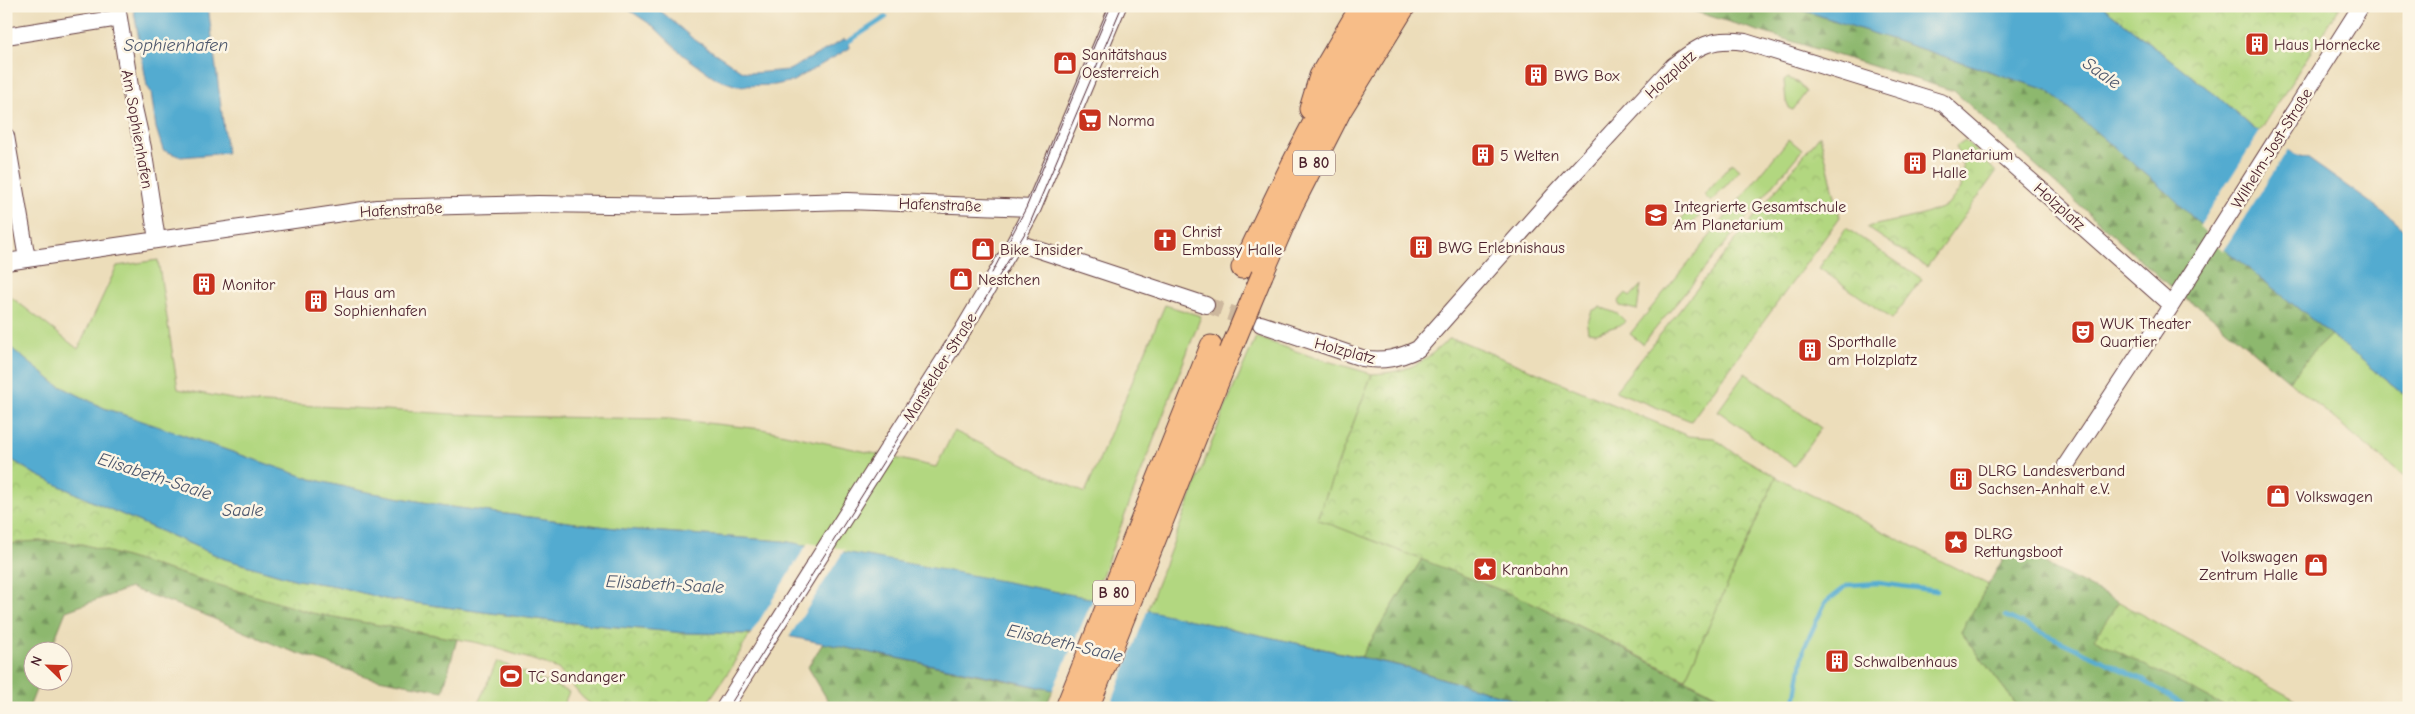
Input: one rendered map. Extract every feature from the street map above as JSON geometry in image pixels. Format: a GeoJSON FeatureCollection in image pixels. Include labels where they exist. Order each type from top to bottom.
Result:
{"type":"FeatureCollection","features":[{"type":"Feature","properties":{"kind":"main road"},"geometry":{"type":"LineString","coordinates":[[1299,148],[1320,76],[1360,6]]}},
{"type":"Feature","properties":{"kind":"main road","name":"B 80"},"geometry":{"type":"LineString","coordinates":[[1088,708],[1168,480],[1252,272],[1281,184],[1357,44],[1382,6]]}},
{"type":"Feature","properties":{"kind":"main road","name":"B 80"},"geometry":{"type":"LineString","coordinates":[[1252,272],[1292,206],[1340,110],[1405,6]]}},
{"type":"Feature","properties":{"kind":"main road"},"geometry":{"type":"LineString","coordinates":[[1374,55],[1421,6]]}},
{"type":"Feature","properties":{"kind":"main road","name":"B 80"},"geometry":{"type":"LineString","coordinates":[[1066,708],[1168,480]]}},
{"type":"Feature","properties":{"kind":"street","name":"Mansfelder Straße"},"geometry":{"type":"LineString","coordinates":[[724,708],[963,330],[1015,242],[1033,208],[1118,6]]}},
{"type":"Feature","properties":{"kind":"street","name":"Wilhelm-Jost-Straße"},"geometry":{"type":"LineString","coordinates":[[2171,306],[2361,6]]}},
{"type":"Feature","properties":{"kind":"street","name":"Am Sophienhafen"},"geometry":{"type":"LineString","coordinates":[[6,36],[118,12],[132,99],[143,148],[157,240]]}},
{"type":"Feature","properties":{"kind":"street","name":"Holzplatz"},"geometry":{"type":"LineString","coordinates":[[1261,324],[1362,358],[1377,361],[1389,360],[1418,349],[1557,192],[1673,66],[1691,52],[1706,44],[1720,40],[1745,42],[1943,103],[2171,306]]}},
{"type":"Feature","properties":{"kind":"street"},"geometry":{"type":"LineString","coordinates":[[6,136],[27,258]]}},
{"type":"Feature","properties":{"kind":"street","name":"Hafenstraße"},"geometry":{"type":"LineString","coordinates":[[6,262],[377,208],[538,204],[678,206],[848,201],[1033,208]]}},
{"type":"Feature","properties":{"kind":"street"},"geometry":{"type":"LineString","coordinates":[[1015,242],[1206,305]]}},
{"type":"Feature","properties":{"kind":"street"},"geometry":{"type":"LineString","coordinates":[[2066,465],[2171,306]]}},
{"type":"Feature","properties":{"kind":"green space"},"geometry":{"type":"Polygon","coordinates":[[[1677,6],[1790,6],[2047,90],[2168,193],[2227,251],[2331,335],[2315,350],[2289,381],[2200,307],[2178,294],[1954,91],[1677,6]]]}},
{"type":"Feature","properties":{"kind":"green space"},"geometry":{"type":"Polygon","coordinates":[[[2102,6],[2340,6],[2259,133],[2217,96],[2102,6]]]}},
{"type":"Feature","properties":{"kind":"green space"},"geometry":{"type":"Polygon","coordinates":[[[1788,78],[1798,83],[1806,92],[1793,110],[1790,109],[1786,101],[1784,81],[1788,78]]]}},
{"type":"Feature","properties":{"kind":"green space"},"geometry":{"type":"Polygon","coordinates":[[[1820,135],[1840,217],[1691,421],[1615,391],[1820,135]]]}},
{"type":"Feature","properties":{"kind":"green space"},"geometry":{"type":"Polygon","coordinates":[[[1789,139],[1802,150],[1643,344],[1630,334],[1789,139]]]}},
{"type":"Feature","properties":{"kind":"green space"},"geometry":{"type":"Polygon","coordinates":[[[1965,140],[1996,172],[1927,267],[1866,227],[1919,216],[1947,206],[1961,188],[1963,167],[1956,146],[1965,140]]]}},
{"type":"Feature","properties":{"kind":"green space"},"geometry":{"type":"Polygon","coordinates":[[[1732,163],[1740,170],[1711,202],[1704,195],[1732,163]]]}},
{"type":"Feature","properties":{"kind":"green space"},"geometry":{"type":"Polygon","coordinates":[[[1692,206],[1701,214],[1685,232],[1676,225],[1692,206]]]}},
{"type":"Feature","properties":{"kind":"green space"},"geometry":{"type":"Polygon","coordinates":[[[1846,228],[1922,279],[1892,319],[1819,268],[1846,228]]]}},
{"type":"Feature","properties":{"kind":"green space"},"geometry":{"type":"Polygon","coordinates":[[[158,260],[178,389],[248,402],[487,416],[669,419],[762,429],[936,467],[954,431],[1085,493],[1165,305],[1201,316],[1093,599],[783,541],[623,529],[451,507],[362,491],[311,479],[104,408],[56,384],[6,344],[6,293],[78,349],[117,266],[158,260]]]}},
{"type":"Feature","properties":{"kind":"green space"},"geometry":{"type":"Polygon","coordinates":[[[1641,285],[1637,310],[1620,306],[1618,302],[1626,293],[1630,297],[1641,285]]]}},
{"type":"Feature","properties":{"kind":"green space"},"geometry":{"type":"Polygon","coordinates":[[[1600,307],[1618,314],[1625,321],[1623,324],[1596,333],[1588,332],[1587,325],[1592,311],[1600,307]]]}},
{"type":"Feature","properties":{"kind":"green space"},"geometry":{"type":"Polygon","coordinates":[[[2331,335],[2409,398],[2409,481],[2289,381],[2315,350],[2331,335]]]}},
{"type":"Feature","properties":{"kind":"green space"},"geometry":{"type":"Polygon","coordinates":[[[1256,337],[1310,356],[1372,374],[1317,519],[1422,559],[1361,657],[1147,611],[1227,403],[1256,337]]]}},
{"type":"Feature","properties":{"kind":"green space"},"geometry":{"type":"Polygon","coordinates":[[[1449,339],[1461,341],[1688,436],[1714,438],[1733,452],[1776,477],[1685,679],[1529,601],[1317,519],[1372,374],[1406,369],[1422,361],[1449,339]]]}},
{"type":"Feature","properties":{"kind":"green space"},"geometry":{"type":"Polygon","coordinates":[[[1745,373],[1821,428],[1794,466],[1718,411],[1745,373]]]}},
{"type":"Feature","properties":{"kind":"green space"},"geometry":{"type":"Polygon","coordinates":[[[6,456],[33,473],[91,501],[225,559],[297,580],[336,586],[385,599],[551,621],[687,633],[750,634],[731,668],[704,708],[595,708],[582,697],[558,669],[479,643],[312,613],[86,545],[46,541],[6,545],[6,456]]]}},
{"type":"Feature","properties":{"kind":"green space"},"geometry":{"type":"Polygon","coordinates":[[[1776,477],[1989,585],[1961,632],[2019,708],[1740,708],[1685,679],[1776,477]]]}},
{"type":"Feature","properties":{"kind":"green space"},"geometry":{"type":"Polygon","coordinates":[[[24,541],[61,541],[86,545],[312,613],[457,639],[443,691],[368,677],[283,648],[205,615],[130,588],[66,611],[54,642],[22,642],[22,692],[35,692],[29,708],[6,708],[6,545],[24,541]]]}},
{"type":"Feature","properties":{"kind":"green space"},"geometry":{"type":"Polygon","coordinates":[[[2026,550],[2053,568],[2119,602],[2095,639],[2228,708],[2019,708],[1961,632],[2003,559],[2026,550]]]}},
{"type":"Feature","properties":{"kind":"green space"},"geometry":{"type":"Polygon","coordinates":[[[1422,559],[1529,601],[1740,708],[1542,708],[1401,666],[1361,657],[1422,559]]]}},
{"type":"Feature","properties":{"kind":"green space"},"geometry":{"type":"Polygon","coordinates":[[[2119,602],[2310,708],[2228,708],[2094,639],[2119,602]]]}},
{"type":"Feature","properties":{"kind":"green space"},"geometry":{"type":"Polygon","coordinates":[[[823,643],[1053,690],[1045,708],[828,708],[827,699],[808,667],[823,643]]]}},
{"type":"Feature","properties":{"kind":"green space","name":"TC Sandanger"},"geometry":{"type":"Polygon","coordinates":[[[497,661],[569,692],[562,708],[476,708],[497,661]]]}},
{"type":"Feature","properties":{"kind":"water","name":"Sophienhafen"},"geometry":{"type":"Polygon","coordinates":[[[133,6],[208,6],[227,153],[181,157],[163,150],[156,128],[151,92],[147,86],[133,6]]]}},
{"type":"Feature","properties":{"kind":"water"},"geometry":{"type":"Polygon","coordinates":[[[623,6],[655,6],[692,38],[742,71],[753,73],[789,70],[845,39],[850,48],[793,81],[775,85],[737,86],[717,79],[683,55],[653,26],[623,6]]]}},
{"type":"Feature","properties":{"kind":"water","name":"Saale"},"geometry":{"type":"Polygon","coordinates":[[[1790,6],[2102,6],[2217,96],[2253,128],[2295,154],[2307,158],[2388,215],[2409,234],[2409,398],[2227,251],[2168,193],[2047,90],[1790,6]]]}},
{"type":"Feature","properties":{"kind":"water","name":"Saale"},"geometry":{"type":"Polygon","coordinates":[[[6,344],[56,384],[104,408],[311,479],[362,491],[451,507],[623,529],[783,541],[955,572],[1110,602],[1400,666],[1542,708],[1135,708],[998,678],[777,634],[685,633],[551,621],[385,599],[336,586],[297,580],[225,559],[91,501],[33,473],[6,456],[6,344]]]}},
{"type":"Feature","properties":{"kind":"pier"},"geometry":{"type":"Polygon","coordinates":[[[2261,130],[2289,148],[2223,251],[2199,227],[2261,130]]]}},
{"type":"Feature","properties":{"kind":"pier"},"geometry":{"type":"Polygon","coordinates":[[[808,543],[845,549],[788,639],[749,637],[808,543]]]}},
{"type":"Feature","properties":{"kind":"pier"},"geometry":{"type":"Polygon","coordinates":[[[1094,597],[1148,609],[1111,705],[1052,692],[1094,597]]]}},
{"type":"Feature","properties":{"kind":"waterway"},"geometry":{"type":"LineString","coordinates":[[843,45],[886,17]]}},
{"type":"Feature","properties":{"kind":"waterway"},"geometry":{"type":"LineString","coordinates":[[1794,708],[1804,648],[1825,603],[1848,585],[1879,583],[1937,591]]}},
{"type":"Feature","properties":{"kind":"waterway"},"geometry":{"type":"LineString","coordinates":[[2006,616],[2141,679],[2189,708]]}},
{"type":"Feature","properties":{"kind":"tunnel"},"geometry":{"type":"LineString","coordinates":[[1206,305],[1254,321]]}},
{"type":"Feature","properties":{"kind":"tram line"},"geometry":{"type":"LineString","coordinates":[[992,273],[1026,208],[1111,6]]}},
{"type":"Feature","properties":{"kind":"tram line"},"geometry":{"type":"LineString","coordinates":[[728,708],[967,329],[1028,228],[1122,6]]}},
{"type":"Feature","properties":{"kind":"place","name":"Haus Hornecke"},"geometry":{"type":"Point","coordinates":[2257,44]}},
{"type":"Feature","properties":{"kind":"place","name":"Sanitätshaus Oesterreich"},"geometry":{"type":"Point","coordinates":[1065,63]}},
{"type":"Feature","properties":{"kind":"place","name":"BWG Box"},"geometry":{"type":"Point","coordinates":[1536,75]}},
{"type":"Feature","properties":{"kind":"place","name":"Norma"},"geometry":{"type":"Point","coordinates":[1090,120]}},
{"type":"Feature","properties":{"kind":"place","name":"5 Welten"},"geometry":{"type":"Point","coordinates":[1483,155]}},
{"type":"Feature","properties":{"kind":"place","name":"Planetarium Halle"},"geometry":{"type":"Point","coordinates":[1915,163]}},
{"type":"Feature","properties":{"kind":"place","name":"Integrierte Gesamtschule Am Planetarium"},"geometry":{"type":"Point","coordinates":[1656,215]}},
{"type":"Feature","properties":{"kind":"place","name":"Christ Embassy Halle"},"geometry":{"type":"Point","coordinates":[1165,240]}},
{"type":"Feature","properties":{"kind":"place","name":"BWG Erlebnishaus"},"geometry":{"type":"Point","coordinates":[1421,247]}},
{"type":"Feature","properties":{"kind":"place","name":"Bike Insider"},"geometry":{"type":"Point","coordinates":[983,249]}},
{"type":"Feature","properties":{"kind":"place","name":"Nestchen"},"geometry":{"type":"Point","coordinates":[961,279]}},
{"type":"Feature","properties":{"kind":"place","name":"Monitor"},"geometry":{"type":"Point","coordinates":[204,284]}},
{"type":"Feature","properties":{"kind":"place","name":"Haus am Sophienhafen"},"geometry":{"type":"Point","coordinates":[316,301]}},
{"type":"Feature","properties":{"kind":"place","name":"WUK Theater Quartier"},"geometry":{"type":"Point","coordinates":[2083,332]}},
{"type":"Feature","properties":{"kind":"place","name":"Sporthalle am Holzplatz"},"geometry":{"type":"Point","coordinates":[1810,350]}},
{"type":"Feature","properties":{"kind":"place","name":"DLRG Landesverband Sachsen-Anhalt e.V."},"geometry":{"type":"Point","coordinates":[1961,479]}},
{"type":"Feature","properties":{"kind":"place","name":"Volkswagen"},"geometry":{"type":"Point","coordinates":[2278,496]}},
{"type":"Feature","properties":{"kind":"place","name":"DLRG Rettungsboot"},"geometry":{"type":"Point","coordinates":[1956,542]}},
{"type":"Feature","properties":{"kind":"place","name":"Volkswagen Zentrum Halle"},"geometry":{"type":"Point","coordinates":[2316,565]}},
{"type":"Feature","properties":{"kind":"place","name":"Kranbahn"},"geometry":{"type":"Point","coordinates":[1485,569]}},
{"type":"Feature","properties":{"kind":"place","name":"Schwalbenhaus"},"geometry":{"type":"Point","coordinates":[1837,661]}},
{"type":"Feature","properties":{"kind":"place","name":"TC Sandanger"},"geometry":{"type":"Point","coordinates":[511,676]}},
{"type":"Feature","properties":{"kind":"water label","name":"Elisabeth-Saale"},"geometry":{"type":"Point","coordinates":[155,476]}},
{"type":"Feature","properties":{"kind":"water label","name":"Elisabeth-Saale"},"geometry":{"type":"Point","coordinates":[665,584]}},
{"type":"Feature","properties":{"kind":"water label","name":"Elisabeth-Saale"},"geometry":{"type":"Point","coordinates":[1065,643]}}]}
